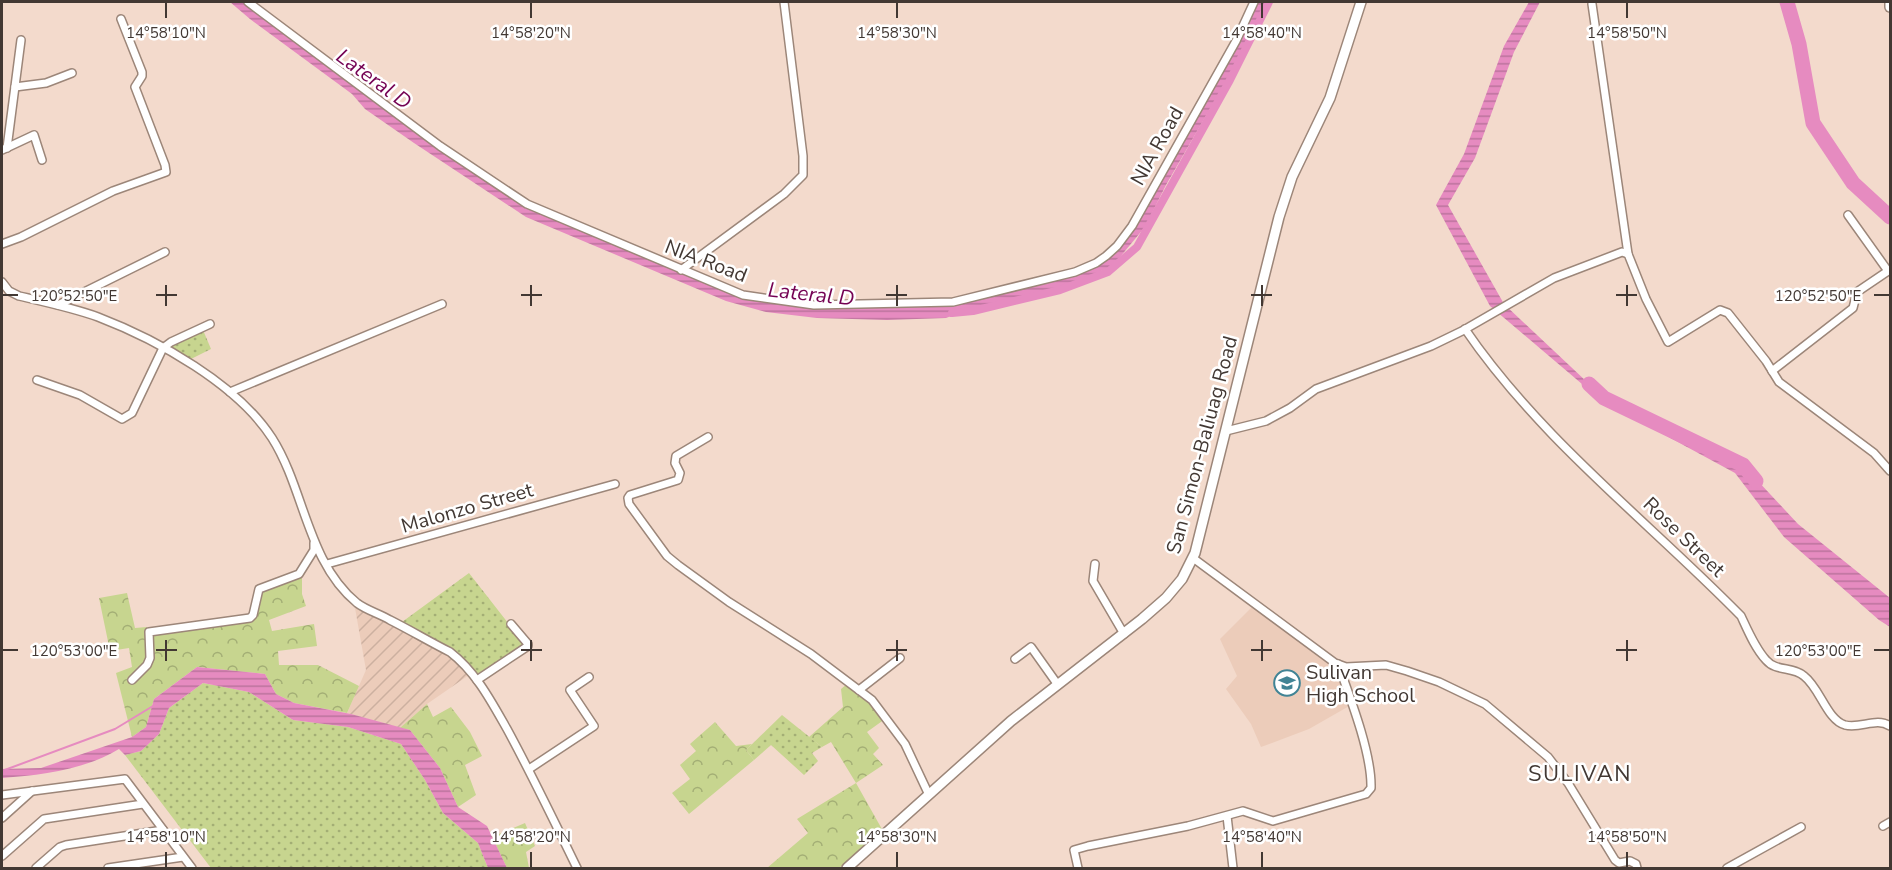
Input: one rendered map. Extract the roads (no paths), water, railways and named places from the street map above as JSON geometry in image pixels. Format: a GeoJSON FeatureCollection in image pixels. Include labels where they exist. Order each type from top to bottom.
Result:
{"type":"FeatureCollection","features":[{"type":"Feature","properties":{"kind":"main road","name":"San Simon-Baliuag Road"},"geometry":{"type":"LineString","coordinates":[[847,868],[1011,721],[1124,634],[1166,598],[1182,579],[1193,558],[1279,217],[1293,177],[1330,98],[1361,2]]}},
{"type":"Feature","properties":{"kind":"main road"},"geometry":{"type":"LineString","coordinates":[[1890,2],[1890,7]]}},
{"type":"Feature","properties":{"kind":"street","name":"NIA Road"},"geometry":{"type":"LineString","coordinates":[[248,2],[440,146],[527,204],[743,295],[814,305],[853,306],[953,302],[1058,278],[1096,263],[1117,246],[1132,226],[1236,41],[1254,2]]}},
{"type":"Feature","properties":{"kind":"street"},"geometry":{"type":"LineString","coordinates":[[681,270],[784,194],[803,175],[803,156],[784,2]]}},
{"type":"Feature","properties":{"kind":"street"},"geometry":{"type":"LineString","coordinates":[[1592,4],[1628,254],[1646,299],[1668,342],[1720,310],[1725,311],[1733,317],[1779,382],[1874,453],[1890,471]]}},
{"type":"Feature","properties":{"kind":"street"},"geometry":{"type":"LineString","coordinates":[[2,244],[21,237],[113,191],[166,172],[135,87],[142,72],[121,19]]}},
{"type":"Feature","properties":{"kind":"street"},"geometry":{"type":"LineString","coordinates":[[4,149],[21,40]]}},
{"type":"Feature","properties":{"kind":"street"},"geometry":{"type":"LineString","coordinates":[[15,87],[46,83],[72,73]]}},
{"type":"Feature","properties":{"kind":"street"},"geometry":{"type":"LineString","coordinates":[[4,149],[34,135],[42,160]]}},
{"type":"Feature","properties":{"kind":"street"},"geometry":{"type":"LineString","coordinates":[[1772,371],[1853,308],[1857,292],[1888,271],[1848,215]]}},
{"type":"Feature","properties":{"kind":"street"},"geometry":{"type":"LineString","coordinates":[[58,305],[165,252]]}},
{"type":"Feature","properties":{"kind":"street"},"geometry":{"type":"LineString","coordinates":[[1226,432],[1266,421],[1290,408],[1316,389],[1416,353],[1466,329],[1554,278],[1622,252],[1628,254]]}},
{"type":"Feature","properties":{"kind":"street"},"geometry":{"type":"LineString","coordinates":[[2,282],[9,291],[19,296],[97,317],[163,348],[203,371],[251,412],[274,440],[291,475],[315,540],[340,584],[358,604],[450,652],[477,680],[529,769],[577,868]]}},
{"type":"Feature","properties":{"kind":"street"},"geometry":{"type":"LineString","coordinates":[[230,392],[442,304]]}},
{"type":"Feature","properties":{"kind":"street"},"geometry":{"type":"LineString","coordinates":[[37,380],[80,395],[122,419],[132,413],[163,348],[210,324]]}},
{"type":"Feature","properties":{"kind":"street","name":"Rose Street"},"geometry":{"type":"LineString","coordinates":[[1466,329],[1508,387],[1572,453],[1741,616],[1767,662],[1776,668],[1789,669],[1805,676],[1822,697],[1835,721],[1858,727],[1876,722],[1890,726]]}},
{"type":"Feature","properties":{"kind":"street"},"geometry":{"type":"LineString","coordinates":[[708,437],[676,456],[675,463],[680,473],[678,480],[630,495],[629,504],[667,556],[678,565],[729,602],[812,654],[872,700],[901,738],[929,795]]}},
{"type":"Feature","properties":{"kind":"street","name":"Malonzo Street"},"geometry":{"type":"LineString","coordinates":[[327,564],[615,483]]}},
{"type":"Feature","properties":{"kind":"street"},"geometry":{"type":"LineString","coordinates":[[132,680],[147,665],[150,658],[149,632],[250,618],[253,615],[259,589],[299,574],[314,550],[315,540]]}},
{"type":"Feature","properties":{"kind":"street"},"geometry":{"type":"LineString","coordinates":[[1193,558],[1338,664],[1346,667],[1386,665],[1439,682],[1485,704],[1548,758],[1568,783],[1615,860],[1619,863],[1630,861],[1636,864],[1637,868]]}},
{"type":"Feature","properties":{"kind":"street"},"geometry":{"type":"LineString","coordinates":[[1095,564],[1094,581],[1124,634]]}},
{"type":"Feature","properties":{"kind":"street"},"geometry":{"type":"LineString","coordinates":[[477,680],[528,646],[512,624]]}},
{"type":"Feature","properties":{"kind":"street"},"geometry":{"type":"LineString","coordinates":[[1015,659],[1031,647],[1058,685]]}},
{"type":"Feature","properties":{"kind":"street"},"geometry":{"type":"LineString","coordinates":[[859,690],[900,658]]}},
{"type":"Feature","properties":{"kind":"street"},"geometry":{"type":"LineString","coordinates":[[1078,868],[1074,850],[1243,811],[1273,821],[1362,796],[1369,791],[1372,782],[1369,766],[1356,717],[1338,664]]}},
{"type":"Feature","properties":{"kind":"street"},"geometry":{"type":"LineString","coordinates":[[529,769],[594,726],[570,690],[589,678]]}},
{"type":"Feature","properties":{"kind":"street"},"geometry":{"type":"LineString","coordinates":[[2,795],[125,779],[192,868]]}},
{"type":"Feature","properties":{"kind":"street"},"geometry":{"type":"LineString","coordinates":[[2,818],[32,791]]}},
{"type":"Feature","properties":{"kind":"street"},"geometry":{"type":"LineString","coordinates":[[2,856],[44,819],[143,804]]}},
{"type":"Feature","properties":{"kind":"street"},"geometry":{"type":"LineString","coordinates":[[1227,816],[1233,868]]}},
{"type":"Feature","properties":{"kind":"street"},"geometry":{"type":"LineString","coordinates":[[1883,826],[1890,822]]}},
{"type":"Feature","properties":{"kind":"street"},"geometry":{"type":"LineString","coordinates":[[1727,868],[1801,827]]}},
{"type":"Feature","properties":{"kind":"street"},"geometry":{"type":"LineString","coordinates":[[36,868],[60,847],[66,845],[163,830]]}},
{"type":"Feature","properties":{"kind":"street"},"geometry":{"type":"LineString","coordinates":[[108,868],[183,857]]}},
{"type":"Feature","properties":{"kind":"waterway","name":"Lateral D"},"geometry":{"type":"LineString","coordinates":[[952,313],[973,311],[1060,290],[1108,272],[1137,247],[1230,80],[1269,2]]}},
{"type":"Feature","properties":{"kind":"waterway"},"geometry":{"type":"LineString","coordinates":[[1787,2],[1799,44],[1813,123],[1853,183],[1890,217]]}},
{"type":"Feature","properties":{"kind":"waterway"},"geometry":{"type":"LineString","coordinates":[[1589,384],[1604,398],[1743,465],[1756,481]]}},
{"type":"Feature","properties":{"kind":"waterway"},"geometry":{"type":"LineString","coordinates":[[2,771],[115,729],[153,706]]}},
{"type":"Feature","properties":{"kind":"place","name":"Sulivan High School"},"geometry":{"type":"Point","coordinates":[1287,683]}},
{"type":"Feature","properties":{"kind":"district","name":"SULIVAN"},"geometry":{"type":"Point","coordinates":[1580,774]}}]}
